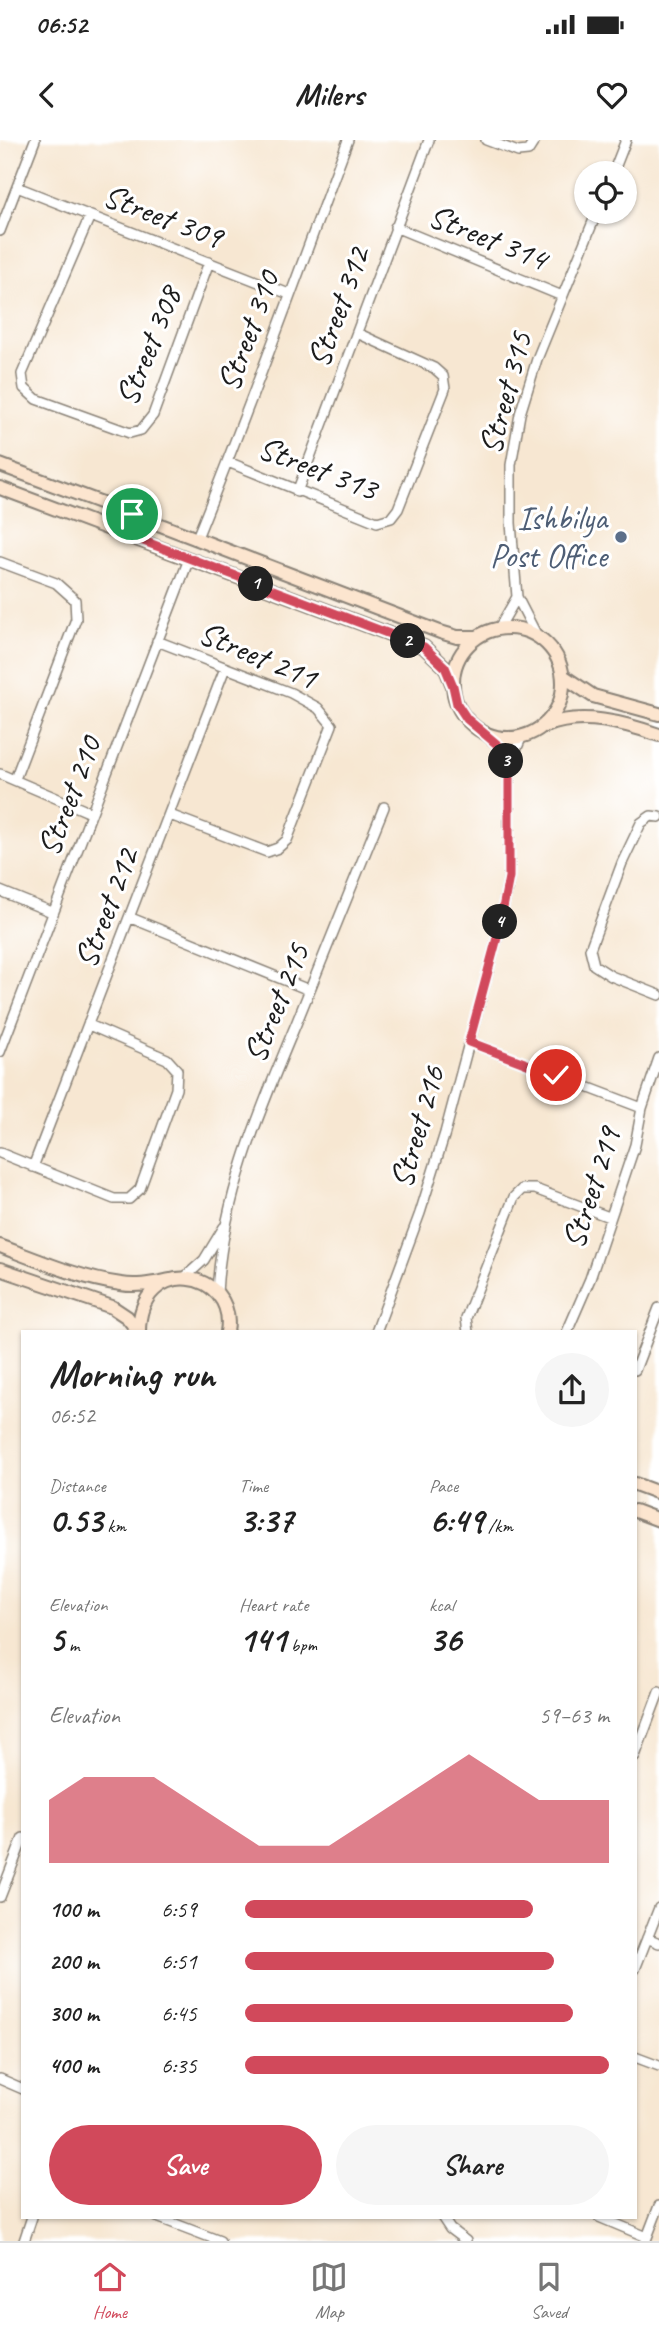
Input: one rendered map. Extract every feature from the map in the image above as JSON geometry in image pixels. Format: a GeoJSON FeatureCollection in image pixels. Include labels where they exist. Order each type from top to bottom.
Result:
{"type":"FeatureCollection","features":[{"type":"Feature","properties":{"kind":"main road"},"geometry":{"type":"LineString","coordinates":[[0,465],[440,632],[457,637],[477,637],[499,628],[524,629],[536,634],[555,652],[563,676],[563,691],[558,706],[550,719],[539,729]]}},
{"type":"Feature","properties":{"kind":"main road"},"geometry":{"type":"LineString","coordinates":[[0,488],[424,647],[445,667],[457,704],[467,719],[480,731],[508,738],[522,736],[558,721],[577,719],[604,721],[659,735]]}},
{"type":"Feature","properties":{"kind":"main road"},"geometry":{"type":"LineString","coordinates":[[125,534],[132,523],[132,514]]}},
{"type":"Feature","properties":{"kind":"main road"},"geometry":{"type":"LineString","coordinates":[[453,686],[455,668],[463,651],[477,637]]}},
{"type":"Feature","properties":{"kind":"main road"},"geometry":{"type":"LineString","coordinates":[[563,676],[593,696],[659,713]]}},
{"type":"Feature","properties":{"kind":"main road"},"geometry":{"type":"LineString","coordinates":[[0,1246],[54,1266],[120,1284],[140,1285],[184,1278],[202,1282],[217,1293],[226,1307],[232,1329]]}},
{"type":"Feature","properties":{"kind":"main road"},"geometry":{"type":"LineString","coordinates":[[0,1269],[112,1307],[127,1317],[137,1330]]}},
{"type":"Feature","properties":{"kind":"main road"},"geometry":{"type":"LineString","coordinates":[[139,1330],[139,1315],[145,1300],[156,1288],[171,1280]]}},
{"type":"Feature","properties":{"kind":"main road"},"geometry":{"type":"LineString","coordinates":[[637,1485],[659,1493]]}},
{"type":"Feature","properties":{"kind":"main road"},"geometry":{"type":"LineString","coordinates":[[637,1512],[659,1520]]}},
{"type":"Feature","properties":{"kind":"street"},"geometry":{"type":"LineString","coordinates":[[0,231],[35,140]]}},
{"type":"Feature","properties":{"kind":"street","name":"Street 310"},"geometry":{"type":"LineString","coordinates":[[196,540],[228,462],[348,140]]}},
{"type":"Feature","properties":{"kind":"street","name":"Street 312"},"geometry":{"type":"LineString","coordinates":[[297,492],[429,140]]}},
{"type":"Feature","properties":{"kind":"street"},"geometry":{"type":"LineString","coordinates":[[486,140],[517,152],[528,151],[535,140]]}},
{"type":"Feature","properties":{"kind":"street"},"geometry":{"type":"LineString","coordinates":[[618,161],[626,140]]}},
{"type":"Feature","properties":{"kind":"street","name":"Street 309"},"geometry":{"type":"LineString","coordinates":[[17,187],[289,294]]}},
{"type":"Feature","properties":{"kind":"street","name":"Street 308"},"geometry":{"type":"LineString","coordinates":[[90,215],[22,374],[24,388],[36,399],[130,433],[141,430],[153,415],[209,262]]}},
{"type":"Feature","properties":{"kind":"street","name":"Street 315"},"geometry":{"type":"LineString","coordinates":[[536,634],[517,597],[511,523],[511,465],[520,414],[537,359],[592,224]]}},
{"type":"Feature","properties":{"kind":"street","name":"Street 314"},"geometry":{"type":"LineString","coordinates":[[395,227],[562,296]]}},
{"type":"Feature","properties":{"kind":"street","name":"Street 313"},"geometry":{"type":"LineString","coordinates":[[228,462],[377,522],[391,519],[398,509],[445,389],[443,376],[434,368],[357,333]]}},
{"type":"Feature","properties":{"kind":"street","name":"Street 210"},"geometry":{"type":"LineString","coordinates":[[0,1052],[189,559]]}},
{"type":"Feature","properties":{"kind":"street"},"geometry":{"type":"LineString","coordinates":[[0,562],[56,583],[75,600],[76,619],[15,779]]}},
{"type":"Feature","properties":{"kind":"street"},"geometry":{"type":"LineString","coordinates":[[499,628],[517,597]]}},
{"type":"Feature","properties":{"kind":"street","name":"Street 211"},"geometry":{"type":"LineString","coordinates":[[157,641],[291,693],[327,715],[332,725],[287,840],[278,848],[267,852],[170,815]]}},
{"type":"Feature","properties":{"kind":"street","name":"Street 212"},"geometry":{"type":"LineString","coordinates":[[33,1167],[225,668]]}},
{"type":"Feature","properties":{"kind":"street"},"geometry":{"type":"LineString","coordinates":[[480,731],[499,746],[509,766]]}},
{"type":"Feature","properties":{"kind":"street","name":"Street 216"},"geometry":{"type":"LineString","coordinates":[[377,1330],[420,1213],[445,1133],[498,934],[509,877],[509,766],[522,736]]}},
{"type":"Feature","properties":{"kind":"street"},"geometry":{"type":"LineString","coordinates":[[0,774],[91,813]]}},
{"type":"Feature","properties":{"kind":"street","name":"Street 215"},"geometry":{"type":"LineString","coordinates":[[217,1293],[218,1269],[242,1162],[263,1102],[384,807]]}},
{"type":"Feature","properties":{"kind":"street"},"geometry":{"type":"LineString","coordinates":[[659,817],[651,816],[641,823],[622,863],[590,949],[594,965],[611,976],[659,995]]}},
{"type":"Feature","properties":{"kind":"street"},"geometry":{"type":"LineString","coordinates":[[0,891],[52,912]]}},
{"type":"Feature","properties":{"kind":"street"},"geometry":{"type":"LineString","coordinates":[[131,918],[309,990]]}},
{"type":"Feature","properties":{"kind":"street"},"geometry":{"type":"LineString","coordinates":[[0,1153],[114,1199],[129,1199],[140,1189],[176,1088],[177,1070],[167,1059],[89,1026]]}},
{"type":"Feature","properties":{"kind":"street"},"geometry":{"type":"LineString","coordinates":[[469,1042],[642,1108]]}},
{"type":"Feature","properties":{"kind":"street","name":"Street 219"},"geometry":{"type":"LineString","coordinates":[[569,1330],[590,1279],[635,1145],[642,1108],[659,1058]]}},
{"type":"Feature","properties":{"kind":"street"},"geometry":{"type":"LineString","coordinates":[[468,1330],[466,1318],[514,1197],[522,1189],[535,1189],[609,1217]]}},
{"type":"Feature","properties":{"kind":"street","name":"Street 215"},"geometry":{"type":"LineString","coordinates":[[184,1278],[204,1260],[227,1223]]}},
{"type":"Feature","properties":{"kind":"street"},"geometry":{"type":"LineString","coordinates":[[637,1365],[659,1308]]}},
{"type":"Feature","properties":{"kind":"street"},"geometry":{"type":"LineString","coordinates":[[637,1751],[659,1692]]}},
{"type":"Feature","properties":{"kind":"street"},"geometry":{"type":"LineString","coordinates":[[0,1897],[21,1843]]}},
{"type":"Feature","properties":{"kind":"street"},"geometry":{"type":"LineString","coordinates":[[637,1964],[659,1908]]}},
{"type":"Feature","properties":{"kind":"street"},"geometry":{"type":"LineString","coordinates":[[647,1938],[659,1943]]}},
{"type":"Feature","properties":{"kind":"street"},"geometry":{"type":"LineString","coordinates":[[637,2058],[659,2066]]}},
{"type":"Feature","properties":{"kind":"street"},"geometry":{"type":"LineString","coordinates":[[0,2079],[21,2088]]}},
{"type":"Feature","properties":{"kind":"street"},"geometry":{"type":"LineString","coordinates":[[603,2219],[647,2239],[659,2206]]}},
{"type":"Feature","properties":{"kind":"street"},"geometry":{"type":"LineString","coordinates":[[24,2241],[31,2219]]}},
{"type":"Feature","properties":{"kind":"street"},"geometry":{"type":"LineString","coordinates":[[162,2219],[220,2241]]}},
{"type":"Feature","properties":{"kind":"street"},"geometry":{"type":"LineString","coordinates":[[443,2219],[450,2229],[466,2241]]}},
{"type":"Feature","properties":{"kind":"place","name":"Ishbilya Post Office"},"geometry":{"type":"Point","coordinates":[621,537]}},
{"type":"Feature","properties":{"kind":"route"},"geometry":{"type":"LineString","coordinates":[[132,514],[132,523],[125,534],[424,647],[445,667],[457,704],[467,719],[499,746],[509,766],[509,877],[498,934],[469,1042],[556,1075]]}}]}
